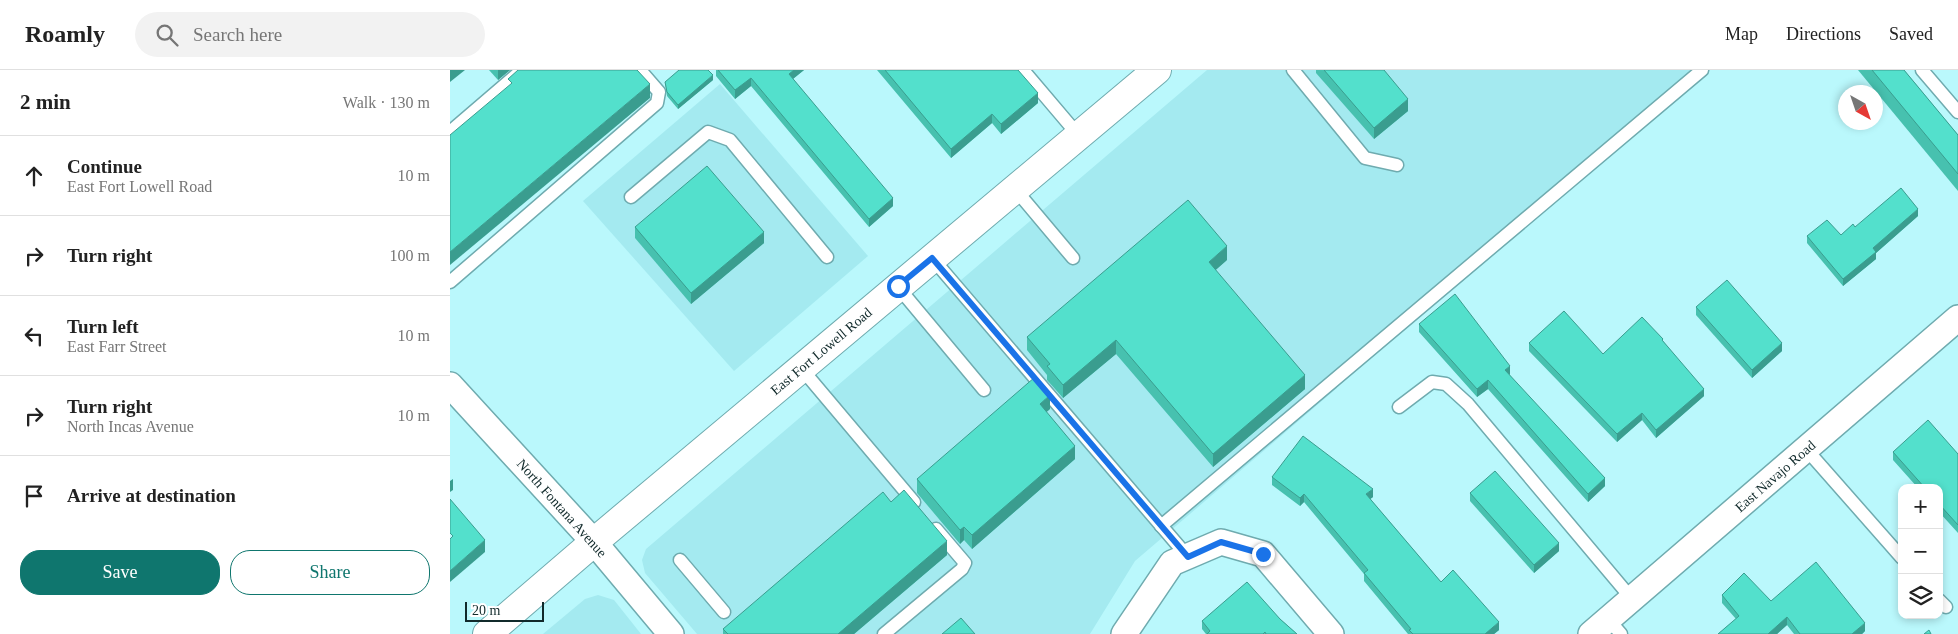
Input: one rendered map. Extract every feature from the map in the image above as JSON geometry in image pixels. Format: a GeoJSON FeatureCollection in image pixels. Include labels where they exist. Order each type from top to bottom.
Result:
{"type":"FeatureCollection","features":[{"type":"Feature","properties":{"kind":"main road","name":"East Fort Lowell Road"},"geometry":{"type":"LineString","coordinates":[[488,634],[800,368],[1157,70]]}},
{"type":"Feature","properties":{"kind":"street","name":"East Navajo Road"},"geometry":{"type":"LineString","coordinates":[[1607,629],[1632,599],[1958,318]]}},
{"type":"Feature","properties":{"kind":"street","name":"North Fontana Avenue"},"geometry":{"type":"LineString","coordinates":[[450,385],[594,542],[671,634]]}},
{"type":"Feature","properties":{"kind":"street"},"geometry":{"type":"LineString","coordinates":[[1124,634],[1172,564],[1221,542],[1263,554],[1331,634]]}},
{"type":"Feature","properties":{"kind":"lane"},"geometry":{"type":"LineString","coordinates":[[450,132],[522,70]]}},
{"type":"Feature","properties":{"kind":"lane"},"geometry":{"type":"LineString","coordinates":[[450,282],[657,103],[659,92],[640,70]]}},
{"type":"Feature","properties":{"kind":"lane"},"geometry":{"type":"LineString","coordinates":[[1023,70],[1079,136]]}},
{"type":"Feature","properties":{"kind":"lane"},"geometry":{"type":"LineString","coordinates":[[1293,70],[1365,158],[1397,165]]}},
{"type":"Feature","properties":{"kind":"lane"},"geometry":{"type":"LineString","coordinates":[[1161,526],[1702,70]]}},
{"type":"Feature","properties":{"kind":"lane"},"geometry":{"type":"LineString","coordinates":[[1922,70],[1958,112]]}},
{"type":"Feature","properties":{"kind":"lane"},"geometry":{"type":"LineString","coordinates":[[631,197],[708,132],[730,140],[827,257]]}},
{"type":"Feature","properties":{"kind":"lane"},"geometry":{"type":"LineString","coordinates":[[1014,190],[1073,258]]}},
{"type":"Feature","properties":{"kind":"lane"},"geometry":{"type":"LineString","coordinates":[[932,258],[1188,557]]}},
{"type":"Feature","properties":{"kind":"lane"},"geometry":{"type":"LineString","coordinates":[[898,286],[984,390]]}},
{"type":"Feature","properties":{"kind":"lane"},"geometry":{"type":"LineString","coordinates":[[800,368],[965,563],[962,569],[884,634]]}},
{"type":"Feature","properties":{"kind":"lane"},"geometry":{"type":"LineString","coordinates":[[1400,407],[1432,382],[1446,384],[1468,404],[1632,599]]}},
{"type":"Feature","properties":{"kind":"lane"},"geometry":{"type":"LineString","coordinates":[[1806,449],[1898,553]]}},
{"type":"Feature","properties":{"kind":"lane"},"geometry":{"type":"LineString","coordinates":[[680,560],[724,612]]}},
{"type":"Feature","properties":{"kind":"shaded area"},"geometry":{"type":"Polygon","coordinates":[[[1207,70],[1692,70],[1333,377],[1337,388],[1135,561],[1090,634],[697,634],[645,573],[642,560],[646,549],[1207,70]]]}},
{"type":"Feature","properties":{"kind":"shaded area"},"geometry":{"type":"Polygon","coordinates":[[[720,84],[868,256],[734,371],[583,201],[720,84]]]}},
{"type":"Feature","properties":{"kind":"shaded area"},"geometry":{"type":"Polygon","coordinates":[[[598,595],[614,600],[641,634],[543,634],[585,599],[598,595]]]}},
{"type":"Feature","properties":{"kind":"building"},"geometry":{"type":"Polygon","coordinates":[[[518,70],[637,70],[650,84],[450,252],[450,135],[512,83],[508,79],[518,70]]]}},
{"type":"Feature","properties":{"kind":"building"},"geometry":{"type":"Polygon","coordinates":[[[679,70],[708,70],[713,75],[678,105],[667,92],[665,82],[679,70]]]}},
{"type":"Feature","properties":{"kind":"building"},"geometry":{"type":"Polygon","coordinates":[[[718,70],[794,70],[789,74],[893,198],[869,219],[751,78],[735,90],[718,70]]]}},
{"type":"Feature","properties":{"kind":"building"},"geometry":{"type":"Polygon","coordinates":[[[885,70],[1018,70],[1038,93],[1001,124],[992,114],[951,149],[885,70]]]}},
{"type":"Feature","properties":{"kind":"building"},"geometry":{"type":"Polygon","coordinates":[[[1324,70],[1384,70],[1408,99],[1374,128],[1324,70]]]}},
{"type":"Feature","properties":{"kind":"building"},"geometry":{"type":"Polygon","coordinates":[[[1872,70],[1904,70],[1958,135],[1958,174],[1872,70]]]}},
{"type":"Feature","properties":{"kind":"building"},"geometry":{"type":"Polygon","coordinates":[[[707,166],[764,232],[691,293],[635,227],[707,166]]]}},
{"type":"Feature","properties":{"kind":"building"},"geometry":{"type":"Polygon","coordinates":[[[1901,188],[1918,209],[1873,248],[1876,252],[1843,279],[1807,236],[1827,220],[1841,235],[1853,224],[1855,227],[1901,188]]]}},
{"type":"Feature","properties":{"kind":"building"},"geometry":{"type":"Polygon","coordinates":[[[1188,200],[1227,246],[1209,262],[1305,375],[1213,454],[1116,340],[1063,385],[1047,366],[1050,364],[1027,337],[1188,200]]]}},
{"type":"Feature","properties":{"kind":"building"},"geometry":{"type":"Polygon","coordinates":[[[1727,280],[1782,343],[1752,370],[1696,307],[1727,280]]]}},
{"type":"Feature","properties":{"kind":"building"},"geometry":{"type":"Polygon","coordinates":[[[1455,294],[1510,366],[1505,370],[1605,478],[1588,494],[1488,380],[1477,389],[1419,324],[1455,294]]]}},
{"type":"Feature","properties":{"kind":"building"},"geometry":{"type":"Polygon","coordinates":[[[1564,311],[1603,354],[1642,317],[1663,339],[1704,389],[1656,430],[1642,413],[1617,434],[1529,343],[1564,311]]]}},
{"type":"Feature","properties":{"kind":"building"},"geometry":{"type":"Polygon","coordinates":[[[1035,377],[1050,395],[1040,404],[1075,446],[972,535],[964,527],[960,530],[917,479],[1035,377]]]}},
{"type":"Feature","properties":{"kind":"building"},"geometry":{"type":"Polygon","coordinates":[[[1928,420],[1958,454],[1958,525],[1943,508],[1943,484],[1921,484],[1893,452],[1928,420]]]}},
{"type":"Feature","properties":{"kind":"building"},"geometry":{"type":"Polygon","coordinates":[[[1303,436],[1373,489],[1366,494],[1441,582],[1453,570],[1499,622],[1485,634],[1413,634],[1409,630],[1411,629],[1364,573],[1368,570],[1304,494],[1300,498],[1272,477],[1303,436]]]}},
{"type":"Feature","properties":{"kind":"building"},"geometry":{"type":"Polygon","coordinates":[[[1495,471],[1559,543],[1534,565],[1470,493],[1495,471]]]}},
{"type":"Feature","properties":{"kind":"building"},"geometry":{"type":"Polygon","coordinates":[[[904,490],[947,541],[838,634],[728,634],[723,629],[883,492],[891,502],[904,490]]]}},
{"type":"Feature","properties":{"kind":"building"},"geometry":{"type":"Polygon","coordinates":[[[450,499],[485,540],[450,571],[450,539],[453,536],[450,533],[450,499]]]}},
{"type":"Feature","properties":{"kind":"building"},"geometry":{"type":"Polygon","coordinates":[[[1816,562],[1865,623],[1852,634],[1800,634],[1787,617],[1768,634],[1718,634],[1739,616],[1722,595],[1744,573],[1771,601],[1816,562]]]}},
{"type":"Feature","properties":{"kind":"building"},"geometry":{"type":"Polygon","coordinates":[[[1247,582],[1280,619],[1297,634],[1266,634],[1265,632],[1263,634],[1207,634],[1210,631],[1202,621],[1247,582]]]}},
{"type":"Feature","properties":{"kind":"building"},"geometry":{"type":"Polygon","coordinates":[[[961,618],[975,634],[942,634],[961,618]]]}},
{"type":"Feature","properties":{"kind":"route"},"geometry":{"type":"LineString","coordinates":[[898,286],[932,258],[1188,557],[1221,542],[1263,554]]}}]}
